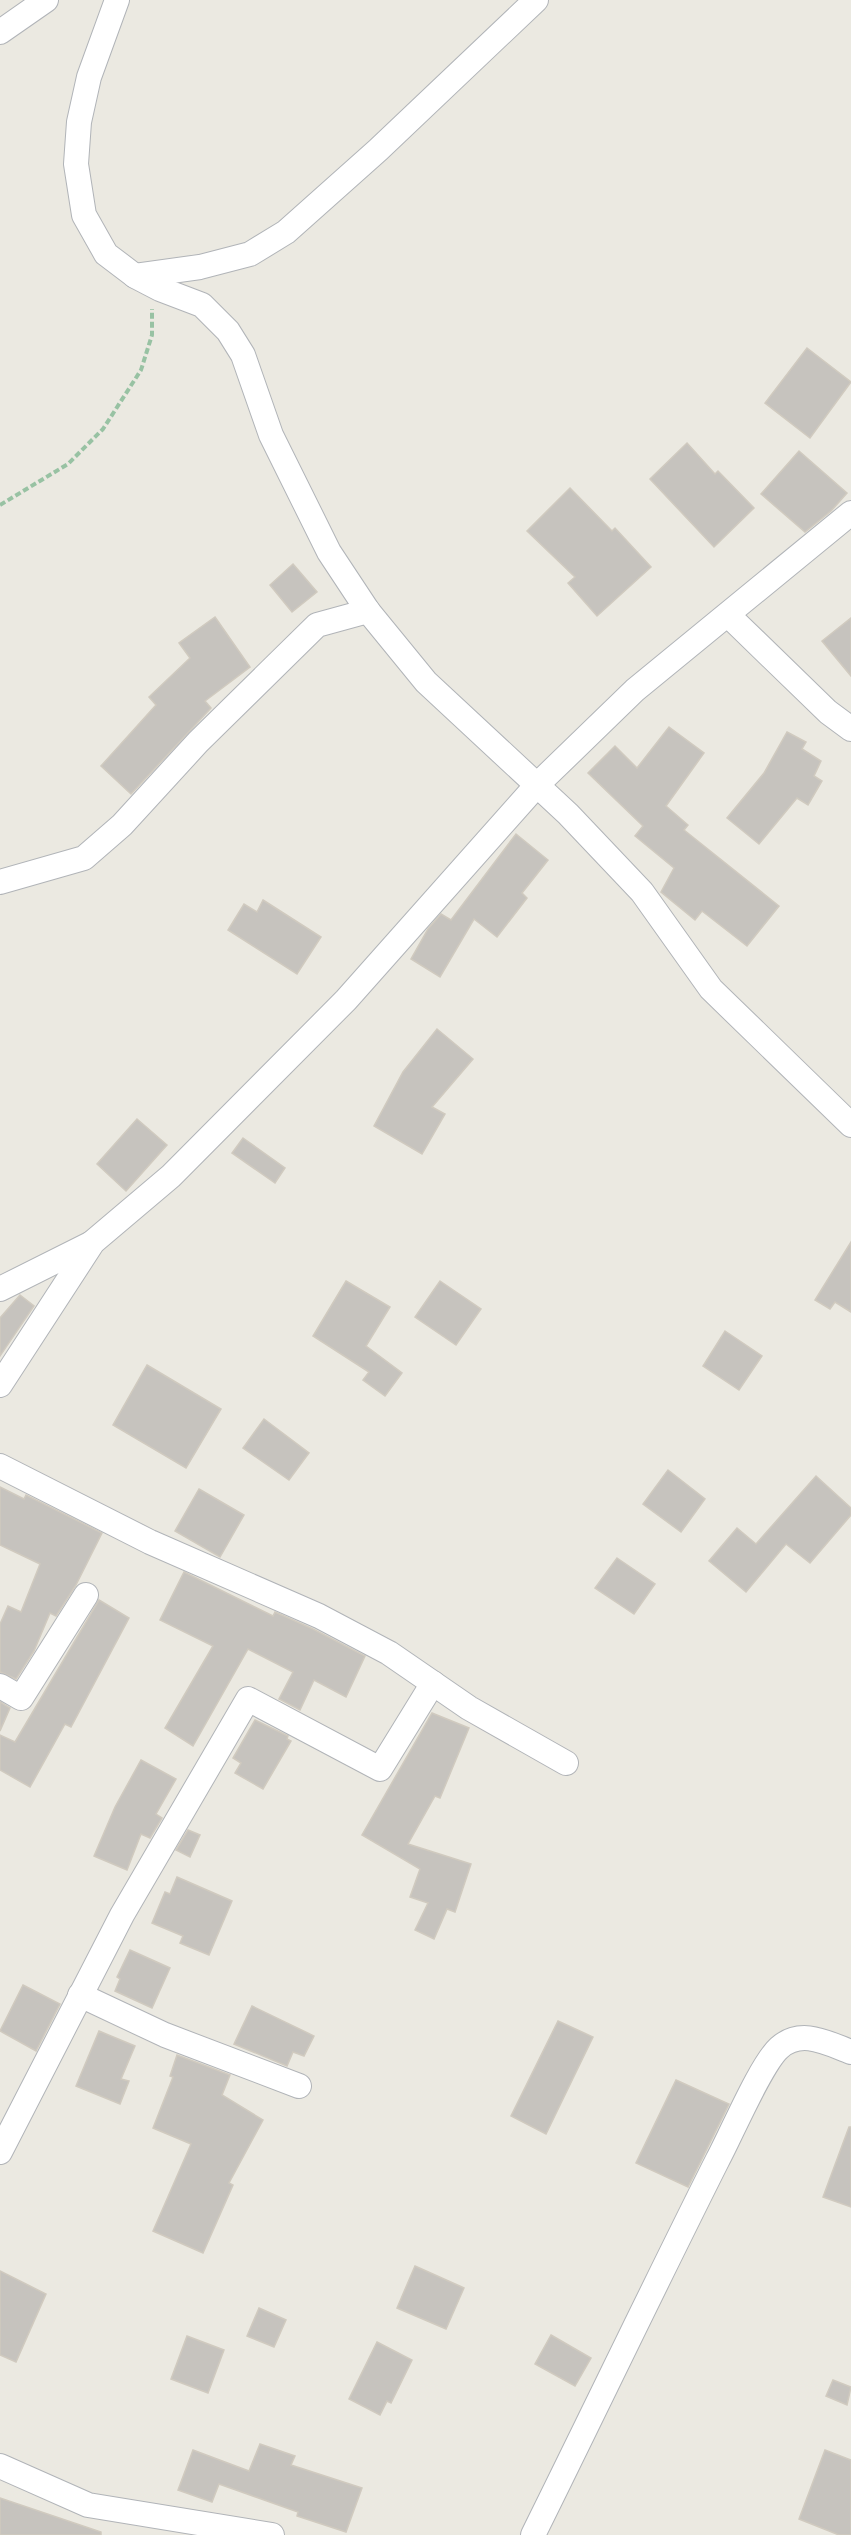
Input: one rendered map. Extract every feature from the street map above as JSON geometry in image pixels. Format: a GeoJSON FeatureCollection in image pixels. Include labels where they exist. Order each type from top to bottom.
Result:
{"type":"FeatureCollection","features":[{"type":"Feature","properties":{"kind":"street"},"geometry":{"type":"LineString","coordinates":[[0,32],[46,0]]}},
{"type":"Feature","properties":{"kind":"street"},"geometry":{"type":"LineString","coordinates":[[117,0],[89,77],[79,122],[76,164],[84,216],[106,254],[135,276],[160,289],[202,305],[228,331],[243,355],[272,435],[324,541],[368,611],[426,682],[568,814],[642,892],[711,989],[851,1125]]}},
{"type":"Feature","properties":{"kind":"street"},"geometry":{"type":"LineString","coordinates":[[135,276],[200,267],[250,254],[286,232],[378,150],[536,0]]}},
{"type":"Feature","properties":{"kind":"street"},"geometry":{"type":"LineString","coordinates":[[0,1289],[93,1242],[171,1176],[346,1000],[537,785],[634,690],[851,513]]}},
{"type":"Feature","properties":{"kind":"street"},"geometry":{"type":"LineString","coordinates":[[0,882],[84,858],[122,825],[198,742],[317,625],[368,611]]}},
{"type":"Feature","properties":{"kind":"street"},"geometry":{"type":"LineString","coordinates":[[728,615],[828,712],[851,729]]}},
{"type":"Feature","properties":{"kind":"street"},"geometry":{"type":"LineString","coordinates":[[0,1385],[93,1242]]}},
{"type":"Feature","properties":{"kind":"street"},"geometry":{"type":"LineString","coordinates":[[0,1466],[150,1542],[319,1616],[389,1653],[469,1708],[566,1763]]}},
{"type":"Feature","properties":{"kind":"street"},"geometry":{"type":"LineString","coordinates":[[0,1686],[21,1698],[86,1595]]}},
{"type":"Feature","properties":{"kind":"street"},"geometry":{"type":"LineString","coordinates":[[0,2152],[122,1915],[248,1699],[380,1769],[433,1683]]}},
{"type":"Feature","properties":{"kind":"street"},"geometry":{"type":"LineString","coordinates":[[80,1995],[165,2035],[299,2086]]}},
{"type":"Feature","properties":{"kind":"street"},"geometry":{"type":"LineString","coordinates":[[533,2535],[734,2127],[761,2074],[778,2048],[797,2037],[818,2039],[851,2052]]}},
{"type":"Feature","properties":{"kind":"street"},"geometry":{"type":"LineString","coordinates":[[0,2466],[88,2505],[272,2535]]}},
{"type":"Feature","properties":{"kind":"path"},"geometry":{"type":"LineString","coordinates":[[0,505],[68,464],[103,429],[141,370],[152,335],[152,308]]}},
{"type":"Feature","properties":{"kind":"building"},"geometry":{"type":"Polygon","coordinates":[[[807,348],[851,382],[810,438],[765,403],[807,348]]]}},
{"type":"Feature","properties":{"kind":"building"},"geometry":{"type":"Polygon","coordinates":[[[687,443],[715,474],[718,471],[754,508],[714,547],[650,479],[687,443]]]}},
{"type":"Feature","properties":{"kind":"building"},"geometry":{"type":"Polygon","coordinates":[[[799,451],[847,493],[831,511],[805,532],[761,494],[799,451]]]}},
{"type":"Feature","properties":{"kind":"building"},"geometry":{"type":"Polygon","coordinates":[[[570,488],[612,531],[615,528],[651,567],[597,616],[568,583],[575,577],[527,531],[570,488]]]}},
{"type":"Feature","properties":{"kind":"building"},"geometry":{"type":"Polygon","coordinates":[[[293,564],[317,592],[292,612],[270,585],[293,564]]]}},
{"type":"Feature","properties":{"kind":"building"},"geometry":{"type":"Polygon","coordinates":[[[215,617],[250,667],[205,701],[211,708],[131,794],[101,766],[156,705],[149,697],[190,658],[179,643],[215,617]]]}},
{"type":"Feature","properties":{"kind":"building"},"geometry":{"type":"Polygon","coordinates":[[[851,618],[851,676],[822,641],[851,618]]]}},
{"type":"Feature","properties":{"kind":"building"},"geometry":{"type":"Polygon","coordinates":[[[669,727],[704,753],[666,806],[688,825],[684,830],[779,906],[747,946],[702,911],[695,920],[661,892],[674,868],[635,836],[643,826],[588,773],[615,746],[637,768],[669,727]]]}},
{"type":"Feature","properties":{"kind":"building"},"geometry":{"type":"Polygon","coordinates":[[[787,732],[806,742],[802,749],[821,761],[814,776],[822,781],[808,805],[797,798],[759,844],[727,818],[764,773],[787,732]]]}},
{"type":"Feature","properties":{"kind":"building"},"geometry":{"type":"Polygon","coordinates":[[[516,834],[548,860],[522,893],[527,898],[497,937],[474,919],[440,977],[411,959],[428,929],[441,914],[451,920],[516,834]]]}},
{"type":"Feature","properties":{"kind":"building"},"geometry":{"type":"Polygon","coordinates":[[[263,900],[321,937],[297,974],[228,930],[244,904],[257,912],[263,900]]]}},
{"type":"Feature","properties":{"kind":"building"},"geometry":{"type":"Polygon","coordinates":[[[437,1029],[473,1059],[432,1107],[445,1114],[422,1154],[374,1126],[403,1072],[437,1029]]]}},
{"type":"Feature","properties":{"kind":"building"},"geometry":{"type":"Polygon","coordinates":[[[137,1119],[167,1145],[126,1191],[97,1164],[137,1119]]]}},
{"type":"Feature","properties":{"kind":"building"},"geometry":{"type":"Polygon","coordinates":[[[243,1138],[285,1168],[275,1183],[232,1153],[243,1138]]]}},
{"type":"Feature","properties":{"kind":"building"},"geometry":{"type":"Polygon","coordinates":[[[851,1242],[851,1312],[835,1302],[830,1309],[815,1300],[851,1242]]]}},
{"type":"Feature","properties":{"kind":"building"},"geometry":{"type":"Polygon","coordinates":[[[346,1281],[390,1307],[366,1346],[402,1373],[385,1396],[363,1380],[369,1372],[313,1336],[346,1281]]]}},
{"type":"Feature","properties":{"kind":"building"},"geometry":{"type":"Polygon","coordinates":[[[440,1281],[481,1309],[456,1345],[415,1317],[440,1281]]]}},
{"type":"Feature","properties":{"kind":"building"},"geometry":{"type":"Polygon","coordinates":[[[20,1295],[34,1306],[0,1356],[0,1318],[20,1295]]]}},
{"type":"Feature","properties":{"kind":"building"},"geometry":{"type":"Polygon","coordinates":[[[725,1331],[762,1356],[739,1390],[703,1366],[725,1331]]]}},
{"type":"Feature","properties":{"kind":"building"},"geometry":{"type":"Polygon","coordinates":[[[147,1365],[221,1409],[186,1468],[113,1425],[147,1365]]]}},
{"type":"Feature","properties":{"kind":"building"},"geometry":{"type":"Polygon","coordinates":[[[264,1419],[309,1453],[289,1480],[243,1448],[264,1419]]]}},
{"type":"Feature","properties":{"kind":"building"},"geometry":{"type":"Polygon","coordinates":[[[668,1470],[705,1499],[681,1532],[643,1504],[668,1470]]]}},
{"type":"Feature","properties":{"kind":"building"},"geometry":{"type":"Polygon","coordinates":[[[816,1476],[851,1508],[851,1515],[810,1563],[786,1544],[746,1592],[709,1561],[737,1528],[756,1544],[816,1476]]]}},
{"type":"Feature","properties":{"kind":"building"},"geometry":{"type":"Polygon","coordinates":[[[0,1487],[24,1499],[26,1495],[102,1533],[76,1585],[56,1616],[50,1613],[34,1651],[16,1679],[0,1672],[0,1624],[8,1606],[21,1612],[40,1564],[0,1545],[0,1487]]]}},
{"type":"Feature","properties":{"kind":"building"},"geometry":{"type":"Polygon","coordinates":[[[199,1489],[244,1515],[220,1557],[175,1531],[199,1489]]]}},
{"type":"Feature","properties":{"kind":"building"},"geometry":{"type":"Polygon","coordinates":[[[617,1558],[655,1584],[634,1614],[595,1588],[617,1558]]]}},
{"type":"Feature","properties":{"kind":"building"},"geometry":{"type":"Polygon","coordinates":[[[184,1572],[273,1616],[275,1612],[313,1629],[365,1656],[346,1697],[314,1680],[300,1710],[279,1699],[293,1672],[248,1649],[193,1746],[165,1728],[213,1646],[160,1620],[184,1572]]]}},
{"type":"Feature","properties":{"kind":"building"},"geometry":{"type":"Polygon","coordinates":[[[99,1600],[129,1618],[71,1727],[65,1724],[30,1787],[0,1770],[0,1735],[15,1742],[99,1600]]]}},
{"type":"Feature","properties":{"kind":"building"},"geometry":{"type":"Polygon","coordinates":[[[0,1702],[10,1708],[0,1731],[0,1702]]]}},
{"type":"Feature","properties":{"kind":"building"},"geometry":{"type":"Polygon","coordinates":[[[432,1713],[469,1728],[440,1798],[435,1796],[408,1844],[471,1864],[455,1912],[447,1909],[434,1939],[415,1930],[428,1903],[410,1897],[420,1869],[362,1835],[432,1713]]]}},
{"type":"Feature","properties":{"kind":"building"},"geometry":{"type":"Polygon","coordinates":[[[255,1720],[288,1736],[287,1739],[291,1741],[263,1789],[235,1773],[241,1763],[233,1758],[255,1720]]]}},
{"type":"Feature","properties":{"kind":"building"},"geometry":{"type":"Polygon","coordinates":[[[141,1760],[176,1779],[156,1814],[162,1818],[150,1838],[141,1834],[127,1870],[94,1856],[115,1807],[141,1760]]]}},
{"type":"Feature","properties":{"kind":"building"},"geometry":{"type":"Polygon","coordinates":[[[188,1830],[200,1835],[190,1857],[176,1850],[188,1830]]]}},
{"type":"Feature","properties":{"kind":"building"},"geometry":{"type":"Polygon","coordinates":[[[177,1877],[232,1901],[209,1955],[180,1943],[183,1936],[152,1923],[165,1892],[170,1894],[177,1877]]]}},
{"type":"Feature","properties":{"kind":"building"},"geometry":{"type":"Polygon","coordinates":[[[130,1950],[170,1968],[152,2008],[115,1991],[120,1979],[117,1977],[130,1950]]]}},
{"type":"Feature","properties":{"kind":"building"},"geometry":{"type":"Polygon","coordinates":[[[23,1985],[60,2004],[36,2051],[0,2031],[23,1985]]]}},
{"type":"Feature","properties":{"kind":"building"},"geometry":{"type":"Polygon","coordinates":[[[252,2006],[314,2036],[304,2056],[293,2052],[287,2066],[234,2044],[252,2006]]]}},
{"type":"Feature","properties":{"kind":"building"},"geometry":{"type":"Polygon","coordinates":[[[558,2021],[593,2037],[546,2134],[511,2116],[558,2021]]]}},
{"type":"Feature","properties":{"kind":"building"},"geometry":{"type":"Polygon","coordinates":[[[99,2031],[135,2046],[121,2079],[129,2081],[120,2104],[76,2086],[99,2031]]]}},
{"type":"Feature","properties":{"kind":"building"},"geometry":{"type":"Polygon","coordinates":[[[177,2055],[230,2075],[222,2095],[263,2120],[229,2183],[233,2185],[203,2253],[153,2231],[191,2144],[153,2128],[173,2077],[170,2076],[177,2055]]]}},
{"type":"Feature","properties":{"kind":"building"},"geometry":{"type":"Polygon","coordinates":[[[676,2080],[729,2104],[688,2187],[636,2163],[676,2080]]]}},
{"type":"Feature","properties":{"kind":"building"},"geometry":{"type":"Polygon","coordinates":[[[849,2127],[851,2127],[851,2207],[823,2197],[849,2127]]]}},
{"type":"Feature","properties":{"kind":"building"},"geometry":{"type":"Polygon","coordinates":[[[415,2266],[464,2288],[446,2329],[397,2308],[415,2266]]]}},
{"type":"Feature","properties":{"kind":"building"},"geometry":{"type":"Polygon","coordinates":[[[0,2271],[46,2294],[16,2362],[0,2355],[0,2271]]]}},
{"type":"Feature","properties":{"kind":"building"},"geometry":{"type":"Polygon","coordinates":[[[259,2308],[286,2320],[274,2347],[247,2336],[259,2308]]]}},
{"type":"Feature","properties":{"kind":"building"},"geometry":{"type":"Polygon","coordinates":[[[551,2335],[591,2358],[575,2386],[535,2364],[551,2335]]]}},
{"type":"Feature","properties":{"kind":"building"},"geometry":{"type":"Polygon","coordinates":[[[187,2336],[224,2350],[208,2393],[171,2379],[187,2336]]]}},
{"type":"Feature","properties":{"kind":"building"},"geometry":{"type":"Polygon","coordinates":[[[377,2342],[412,2360],[391,2403],[387,2401],[380,2415],[349,2399],[377,2342]]]}},
{"type":"Feature","properties":{"kind":"building"},"geometry":{"type":"Polygon","coordinates":[[[833,2380],[851,2387],[847,2405],[826,2396],[833,2380]]]}},
{"type":"Feature","properties":{"kind":"building"},"geometry":{"type":"Polygon","coordinates":[[[260,2444],[295,2456],[291,2465],[362,2488],[346,2532],[297,2516],[298,2512],[219,2484],[212,2502],[178,2490],[193,2450],[249,2471],[260,2444]]]}},
{"type":"Feature","properties":{"kind":"building"},"geometry":{"type":"Polygon","coordinates":[[[825,2450],[851,2460],[851,2535],[839,2535],[799,2519],[825,2450]]]}},
{"type":"Feature","properties":{"kind":"building"},"geometry":{"type":"Polygon","coordinates":[[[0,2498],[101,2532],[101,2535],[0,2535],[0,2498]]]}}]}
